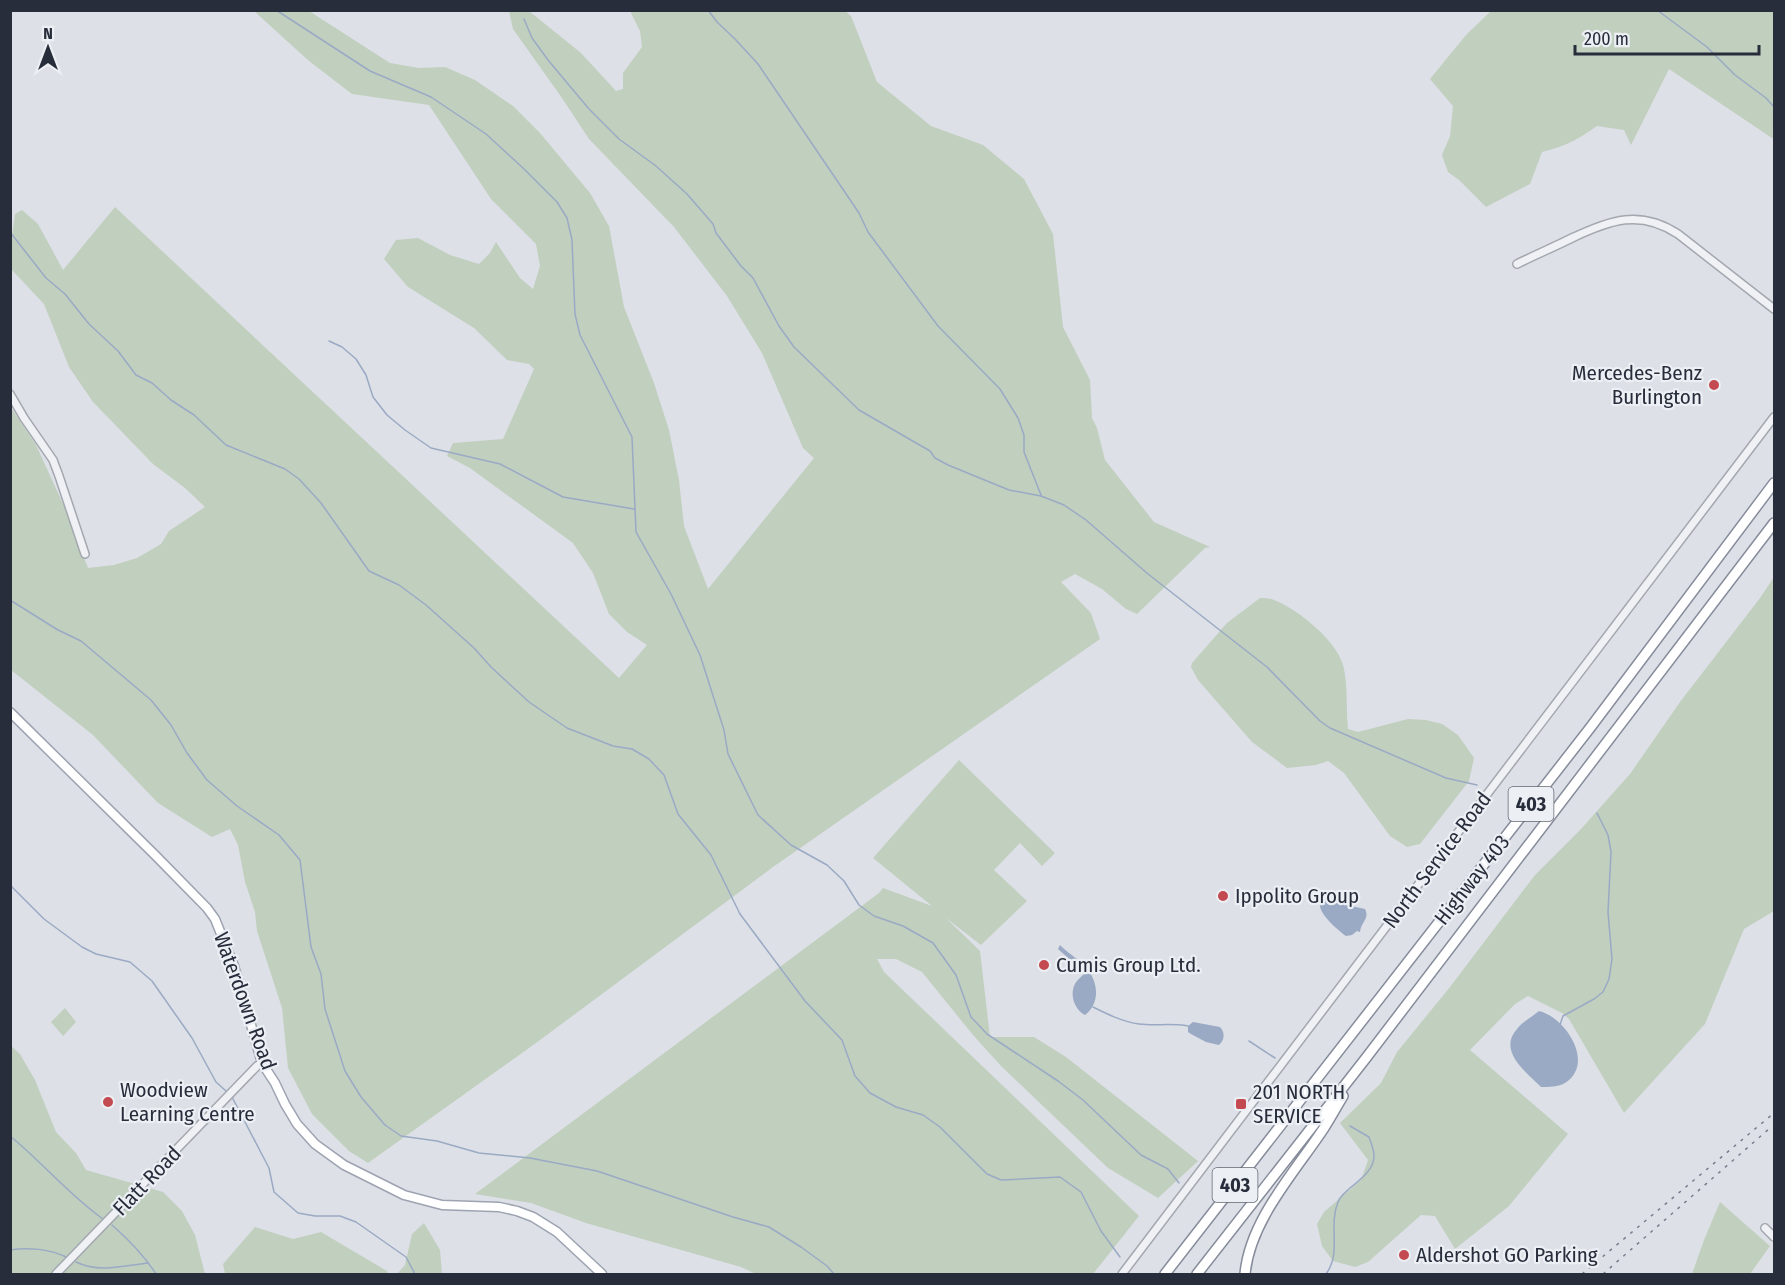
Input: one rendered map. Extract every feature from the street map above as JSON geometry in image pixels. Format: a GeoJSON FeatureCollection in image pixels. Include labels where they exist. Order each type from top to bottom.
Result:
{"type":"FeatureCollection","features":[{"type":"Feature","properties":{"kind":"highway","name":"Highway 403"},"geometry":{"type":"LineString","coordinates":[[1165,1275],[1590,728],[1774,483]]}},
{"type":"Feature","properties":{"kind":"highway","name":"Highway 403"},"geometry":{"type":"LineString","coordinates":[[1197,1275],[1611,739],[1774,523]]}},
{"type":"Feature","properties":{"kind":"highway"},"geometry":{"type":"LineString","coordinates":[[1245,1275],[1248,1256],[1258,1228],[1366,1058]]}},
{"type":"Feature","properties":{"kind":"highway"},"geometry":{"type":"LineString","coordinates":[[1160,1275],[1186,1247]]}},
{"type":"Feature","properties":{"kind":"main road","name":"Waterdown Road"},"geometry":{"type":"LineString","coordinates":[[10,712],[207,908],[215,919],[231,958],[262,1063],[297,1124],[315,1144],[344,1165],[404,1195],[426,1202],[499,1207],[533,1217],[557,1232],[602,1275]]}},
{"type":"Feature","properties":{"kind":"street"},"geometry":{"type":"LineString","coordinates":[[1517,264],[1598,226],[1618,220],[1652,221],[1678,234],[1774,309]]}},
{"type":"Feature","properties":{"kind":"street"},"geometry":{"type":"LineString","coordinates":[[10,394],[60,476],[85,554]]}},
{"type":"Feature","properties":{"kind":"street","name":"North Service Road"},"geometry":{"type":"LineString","coordinates":[[1122,1275],[1774,417]]}},
{"type":"Feature","properties":{"kind":"street","name":"Flatt Road"},"geometry":{"type":"LineString","coordinates":[[56,1275],[262,1063]]}},
{"type":"Feature","properties":{"kind":"street"},"geometry":{"type":"LineString","coordinates":[[1765,1228],[1774,1237]]}},
{"type":"Feature","properties":{"kind":"green space"},"geometry":{"type":"Polygon","coordinates":[[[1492,10],[1774,11],[1774,137],[1772,138],[1669,69],[1631,145],[1624,130],[1597,126],[1571,142],[1542,152],[1530,184],[1486,207],[1448,172],[1442,155],[1450,136],[1453,106],[1430,79],[1466,35],[1492,10]]]}},
{"type":"Feature","properties":{"kind":"green space"},"geometry":{"type":"Polygon","coordinates":[[[254,11],[309,11],[390,63],[419,68],[445,67],[475,80],[513,106],[540,133],[590,193],[609,226],[624,307],[654,383],[669,430],[679,480],[684,526],[708,589],[814,458],[803,448],[762,353],[727,296],[674,227],[589,139],[513,29],[509,11],[529,11],[581,53],[616,91],[623,89],[623,73],[642,47],[640,31],[630,11],[845,11],[851,16],[877,82],[931,126],[983,145],[1024,179],[1053,234],[1063,327],[1090,380],[1092,418],[1097,428],[1105,460],[1154,522],[1210,547],[1205,548],[1137,614],[1126,609],[1102,589],[1075,574],[1061,582],[1091,613],[1100,639],[773,867],[536,1043],[368,1163],[349,1151],[312,1114],[288,1068],[282,1008],[257,931],[255,912],[245,882],[238,845],[230,829],[212,837],[158,803],[93,735],[11,670],[10,406],[36,445],[64,506],[88,568],[114,565],[137,558],[161,544],[169,531],[205,507],[185,488],[153,464],[93,402],[69,367],[44,304],[11,269],[11,244],[15,214],[22,210],[38,224],[63,270],[115,207],[619,678],[647,645],[627,632],[609,614],[593,573],[573,543],[470,468],[447,456],[453,443],[503,439],[534,369],[529,364],[507,360],[474,328],[408,287],[384,259],[396,240],[418,238],[450,255],[479,264],[490,253],[496,242],[520,278],[533,289],[540,266],[536,244],[491,199],[429,105],[352,94],[309,61],[254,11]]]}},
{"type":"Feature","properties":{"kind":"green space"},"geometry":{"type":"Polygon","coordinates":[[[1774,577],[1774,911],[1744,929],[1705,1024],[1624,1113],[1569,1019],[1562,1013],[1528,996],[1515,1004],[1470,1050],[1568,1134],[1509,1206],[1455,1249],[1435,1216],[1421,1215],[1368,1262],[1355,1267],[1333,1261],[1322,1246],[1317,1224],[1324,1212],[1361,1180],[1368,1160],[1340,1123],[1381,1083],[1397,1052],[1450,987],[1535,875],[1581,829],[1630,774],[1680,702],[1774,577]]]}},
{"type":"Feature","properties":{"kind":"green space"},"geometry":{"type":"Polygon","coordinates":[[[1260,598],[1272,599],[1284,604],[1306,619],[1335,649],[1344,669],[1348,729],[1358,732],[1408,719],[1426,720],[1442,724],[1458,735],[1474,758],[1469,781],[1420,844],[1407,847],[1390,836],[1344,773],[1328,761],[1316,765],[1287,768],[1252,742],[1198,680],[1191,667],[1192,663],[1227,623],[1260,598]]]}},
{"type":"Feature","properties":{"kind":"green space"},"geometry":{"type":"Polygon","coordinates":[[[959,760],[1055,853],[1042,866],[1020,843],[994,870],[1027,901],[981,945],[946,918],[980,951],[990,1037],[1034,1037],[1066,1057],[1198,1161],[1158,1198],[1108,1168],[1001,1066],[922,972],[896,959],[877,959],[884,972],[1139,1216],[1093,1274],[756,1274],[741,1267],[586,1223],[531,1203],[475,1194],[883,888],[932,906],[873,858],[959,760]]]}},
{"type":"Feature","properties":{"kind":"green space"},"geometry":{"type":"Polygon","coordinates":[[[65,1008],[76,1022],[63,1036],[51,1022],[65,1008]]]}},
{"type":"Feature","properties":{"kind":"green space"},"geometry":{"type":"Polygon","coordinates":[[[10,1045],[20,1054],[35,1080],[56,1132],[76,1153],[86,1170],[163,1192],[182,1211],[195,1235],[205,1274],[11,1274],[10,1045]]]}},
{"type":"Feature","properties":{"kind":"green space"},"geometry":{"type":"Polygon","coordinates":[[[1720,1202],[1770,1246],[1750,1274],[1692,1274],[1720,1202]]]}},
{"type":"Feature","properties":{"kind":"green space"},"geometry":{"type":"Polygon","coordinates":[[[424,1223],[440,1250],[442,1274],[397,1274],[405,1265],[412,1234],[424,1223]]]}},
{"type":"Feature","properties":{"kind":"green space"},"geometry":{"type":"Polygon","coordinates":[[[255,1227],[293,1239],[321,1232],[387,1271],[388,1274],[225,1274],[223,1264],[255,1227]]]}},
{"type":"Feature","properties":{"kind":"water"},"geometry":{"type":"Polygon","coordinates":[[[1323,896],[1337,903],[1365,909],[1366,918],[1360,932],[1346,936],[1331,923],[1321,910],[1323,896]]]}},
{"type":"Feature","properties":{"kind":"water"},"geometry":{"type":"Polygon","coordinates":[[[1060,945],[1086,967],[1095,983],[1095,1000],[1090,1011],[1085,1015],[1076,1006],[1073,988],[1085,973],[1058,949],[1060,945]]]}},
{"type":"Feature","properties":{"kind":"water"},"geometry":{"type":"Polygon","coordinates":[[[1539,1011],[1549,1015],[1567,1031],[1577,1053],[1578,1064],[1574,1074],[1560,1085],[1541,1087],[1516,1061],[1512,1053],[1510,1045],[1517,1029],[1539,1011]]]}},
{"type":"Feature","properties":{"kind":"water"},"geometry":{"type":"Polygon","coordinates":[[[1193,1022],[1220,1027],[1224,1036],[1221,1043],[1219,1045],[1206,1042],[1188,1032],[1188,1026],[1193,1022]]]}},
{"type":"Feature","properties":{"kind":"waterway"},"geometry":{"type":"LineString","coordinates":[[276,10],[370,71],[431,97],[486,134],[557,202],[567,218],[572,240],[575,314],[580,335],[632,437],[636,532],[671,594],[700,655],[724,730],[728,754],[758,815],[791,845],[827,865],[844,881],[859,905],[874,916],[903,926],[933,943],[956,975],[971,1017],[987,1034],[1083,1100],[1141,1155],[1168,1169],[1179,1183]]}},
{"type":"Feature","properties":{"kind":"waterway"},"geometry":{"type":"LineString","coordinates":[[708,10],[758,64],[859,213],[868,232],[938,326],[1000,389],[1018,418],[1024,435],[1024,452],[1041,495]]}},
{"type":"Feature","properties":{"kind":"waterway"},"geometry":{"type":"LineString","coordinates":[[1657,10],[1707,47],[1735,75],[1766,98],[1774,107]]}},
{"type":"Feature","properties":{"kind":"waterway"},"geometry":{"type":"LineString","coordinates":[[524,19],[532,38],[589,109],[619,139],[656,166],[687,194],[713,224],[716,233],[753,278],[779,326],[794,347],[859,410],[930,451],[935,458],[948,465],[1009,490],[1041,496],[1064,505],[1086,520],[1148,574],[1267,667],[1320,721],[1330,728],[1446,778],[1477,785]]}},
{"type":"Feature","properties":{"kind":"waterway"},"geometry":{"type":"LineString","coordinates":[[10,232],[46,278],[65,294],[89,324],[118,351],[136,375],[152,383],[171,400],[194,415],[226,445],[285,469],[299,479],[321,503],[369,571],[399,585],[426,605],[529,702],[567,728],[613,746],[632,749],[649,759],[664,775],[678,814],[711,855],[740,914],[805,1001],[842,1040],[855,1076],[870,1093],[896,1107],[923,1115],[940,1127],[987,1174],[1001,1180],[1060,1177],[1081,1192],[1101,1231],[1120,1257]]}},
{"type":"Feature","properties":{"kind":"waterway"},"geometry":{"type":"LineString","coordinates":[[329,341],[342,347],[356,359],[366,375],[373,397],[387,415],[431,448],[500,464],[563,497],[634,509]]}},
{"type":"Feature","properties":{"kind":"waterway"},"geometry":{"type":"LineString","coordinates":[[10,600],[58,630],[81,641],[151,700],[171,725],[187,753],[207,780],[237,806],[279,835],[300,860],[311,947],[321,974],[325,1009],[345,1071],[361,1097],[385,1125],[401,1136],[437,1141],[479,1153],[530,1158],[597,1171],[769,1227],[801,1247],[834,1274]]}},
{"type":"Feature","properties":{"kind":"waterway"},"geometry":{"type":"LineString","coordinates":[[1560,1025],[1563,1016],[1603,992],[1609,979],[1612,959],[1608,912],[1611,852],[1608,835],[1597,813]]}},
{"type":"Feature","properties":{"kind":"waterway"},"geometry":{"type":"LineString","coordinates":[[10,885],[44,919],[82,947],[96,954],[130,962],[152,981],[192,1038],[216,1082],[226,1091]]}},
{"type":"Feature","properties":{"kind":"waterway"},"geometry":{"type":"LineString","coordinates":[[1093,1007],[1133,1023],[1188,1026]]}},
{"type":"Feature","properties":{"kind":"waterway"},"geometry":{"type":"LineString","coordinates":[[1249,1041],[1275,1058]]}},
{"type":"Feature","properties":{"kind":"waterway"},"geometry":{"type":"LineString","coordinates":[[232,1097],[269,1168],[274,1192],[298,1213],[340,1216],[356,1222],[406,1257],[415,1274]]}},
{"type":"Feature","properties":{"kind":"waterway"},"geometry":{"type":"LineString","coordinates":[[1326,1274],[1333,1257],[1335,1211],[1339,1200],[1366,1174],[1374,1160],[1374,1151],[1369,1137],[1350,1126]]}},
{"type":"Feature","properties":{"kind":"waterway"},"geometry":{"type":"LineString","coordinates":[[10,1136],[79,1200],[103,1219]]}},
{"type":"Feature","properties":{"kind":"waterway"},"geometry":{"type":"LineString","coordinates":[[112,1225],[136,1248],[156,1274]]}},
{"type":"Feature","properties":{"kind":"waterway"},"geometry":{"type":"LineString","coordinates":[[10,1250],[39,1249],[66,1257]]}},
{"type":"Feature","properties":{"kind":"waterway"},"geometry":{"type":"LineString","coordinates":[[76,1262],[102,1268],[148,1263]]}},
{"type":"Feature","properties":{"kind":"railway"},"geometry":{"type":"LineString","coordinates":[[1582,1274],[1774,1113]]}},
{"type":"Feature","properties":{"kind":"railway"},"geometry":{"type":"LineString","coordinates":[[1603,1274],[1770,1128]]}},
{"type":"Feature","properties":{"kind":"place","name":"Mercedes-Benz Burlington"},"geometry":{"type":"Point","coordinates":[1714,385]}},
{"type":"Feature","properties":{"kind":"place","name":"Ippolito Group"},"geometry":{"type":"Point","coordinates":[1223,896]}},
{"type":"Feature","properties":{"kind":"place","name":"Cumis Group Ltd."},"geometry":{"type":"Point","coordinates":[1044,965]}},
{"type":"Feature","properties":{"kind":"place","name":"Woodview Learning Centre"},"geometry":{"type":"Point","coordinates":[108,1102]}},
{"type":"Feature","properties":{"kind":"place","name":"201 NORTH SERVICE"},"geometry":{"type":"Point","coordinates":[1241,1104]}},
{"type":"Feature","properties":{"kind":"place","name":"Aldershot GO Parking"},"geometry":{"type":"Point","coordinates":[1404,1255]}}]}
